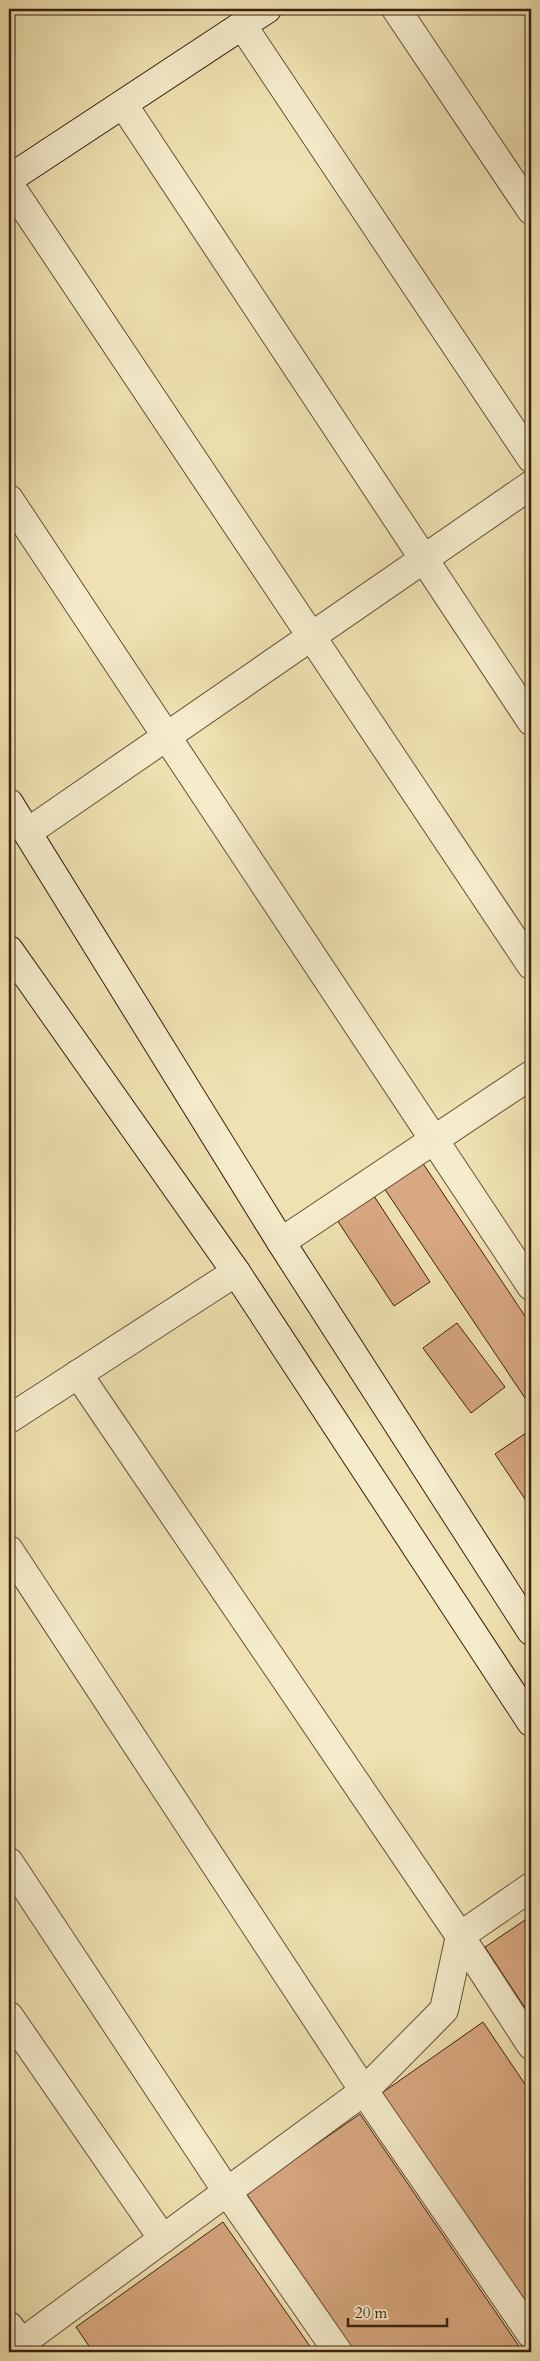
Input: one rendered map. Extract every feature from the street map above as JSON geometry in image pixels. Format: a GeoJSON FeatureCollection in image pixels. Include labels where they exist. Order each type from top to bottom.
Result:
{"type":"FeatureCollection","features":[{"type":"Feature","properties":{"kind":"street"},"geometry":{"type":"LineString","coordinates":[[9,180],[266,9]]}},
{"type":"Feature","properties":{"kind":"street"},"geometry":{"type":"LineString","coordinates":[[396,9],[531,210]]}},
{"type":"Feature","properties":{"kind":"street"},"geometry":{"type":"LineString","coordinates":[[242,25],[531,458]]}},
{"type":"Feature","properties":{"kind":"street"},"geometry":{"type":"LineString","coordinates":[[123,104],[531,721]]}},
{"type":"Feature","properties":{"kind":"street"},"geometry":{"type":"LineString","coordinates":[[9,184],[310,638],[531,965]]}},
{"type":"Feature","properties":{"kind":"street"},"geometry":{"type":"LineString","coordinates":[[28,832],[531,485]]}},
{"type":"Feature","properties":{"kind":"street"},"geometry":{"type":"LineString","coordinates":[[9,499],[531,1286]]}},
{"type":"Feature","properties":{"kind":"street"},"geometry":{"type":"LineString","coordinates":[[9,803],[280,1242],[531,1631]]}},
{"type":"Feature","properties":{"kind":"street"},"geometry":{"type":"LineString","coordinates":[[9,950],[236,1272],[531,1722]]}},
{"type":"Feature","properties":{"kind":"street"},"geometry":{"type":"LineString","coordinates":[[280,1242],[531,1075]]}},
{"type":"Feature","properties":{"kind":"street"},"geometry":{"type":"LineString","coordinates":[[9,1419],[236,1272]]}},
{"type":"Feature","properties":{"kind":"street"},"geometry":{"type":"LineString","coordinates":[[78,1374],[460,1936],[531,2045]]}},
{"type":"Feature","properties":{"kind":"street"},"geometry":{"type":"LineString","coordinates":[[9,1550],[364,2091],[531,2334]]}},
{"type":"Feature","properties":{"kind":"street"},"geometry":{"type":"LineString","coordinates":[[9,1862],[228,2192],[338,2352]]}},
{"type":"Feature","properties":{"kind":"street"},"geometry":{"type":"LineString","coordinates":[[17,2344],[163,2240],[364,2091],[444,2010],[460,1936],[531,1887]]}},
{"type":"Feature","properties":{"kind":"street"},"geometry":{"type":"LineString","coordinates":[[9,2016],[163,2240]]}},
{"type":"Feature","properties":{"kind":"building"},"geometry":{"type":"Polygon","coordinates":[[[420,1159],[531,1325],[531,1407],[382,1185],[420,1159]]]}},
{"type":"Feature","properties":{"kind":"building"},"geometry":{"type":"Polygon","coordinates":[[[374,1196],[430,1282],[394,1306],[337,1220],[374,1196]]]}},
{"type":"Feature","properties":{"kind":"building"},"geometry":{"type":"Polygon","coordinates":[[[457,1323],[505,1387],[471,1413],[423,1348],[457,1323]]]}},
{"type":"Feature","properties":{"kind":"building"},"geometry":{"type":"Polygon","coordinates":[[[529,1431],[531,1435],[531,1508],[495,1454],[529,1431]]]}},
{"type":"Feature","properties":{"kind":"building"},"geometry":{"type":"Polygon","coordinates":[[[531,1916],[531,2017],[485,1947],[531,1916]]]}},
{"type":"Feature","properties":{"kind":"building"},"geometry":{"type":"Polygon","coordinates":[[[483,2022],[531,2093],[531,2319],[379,2095],[483,2022]]]}},
{"type":"Feature","properties":{"kind":"building"},"geometry":{"type":"Polygon","coordinates":[[[360,2114],[523,2352],[355,2352],[246,2193],[360,2114]]]}},
{"type":"Feature","properties":{"kind":"building"},"geometry":{"type":"Polygon","coordinates":[[[223,2222],[314,2352],[93,2352],[76,2327],[223,2222]]]}}]}
